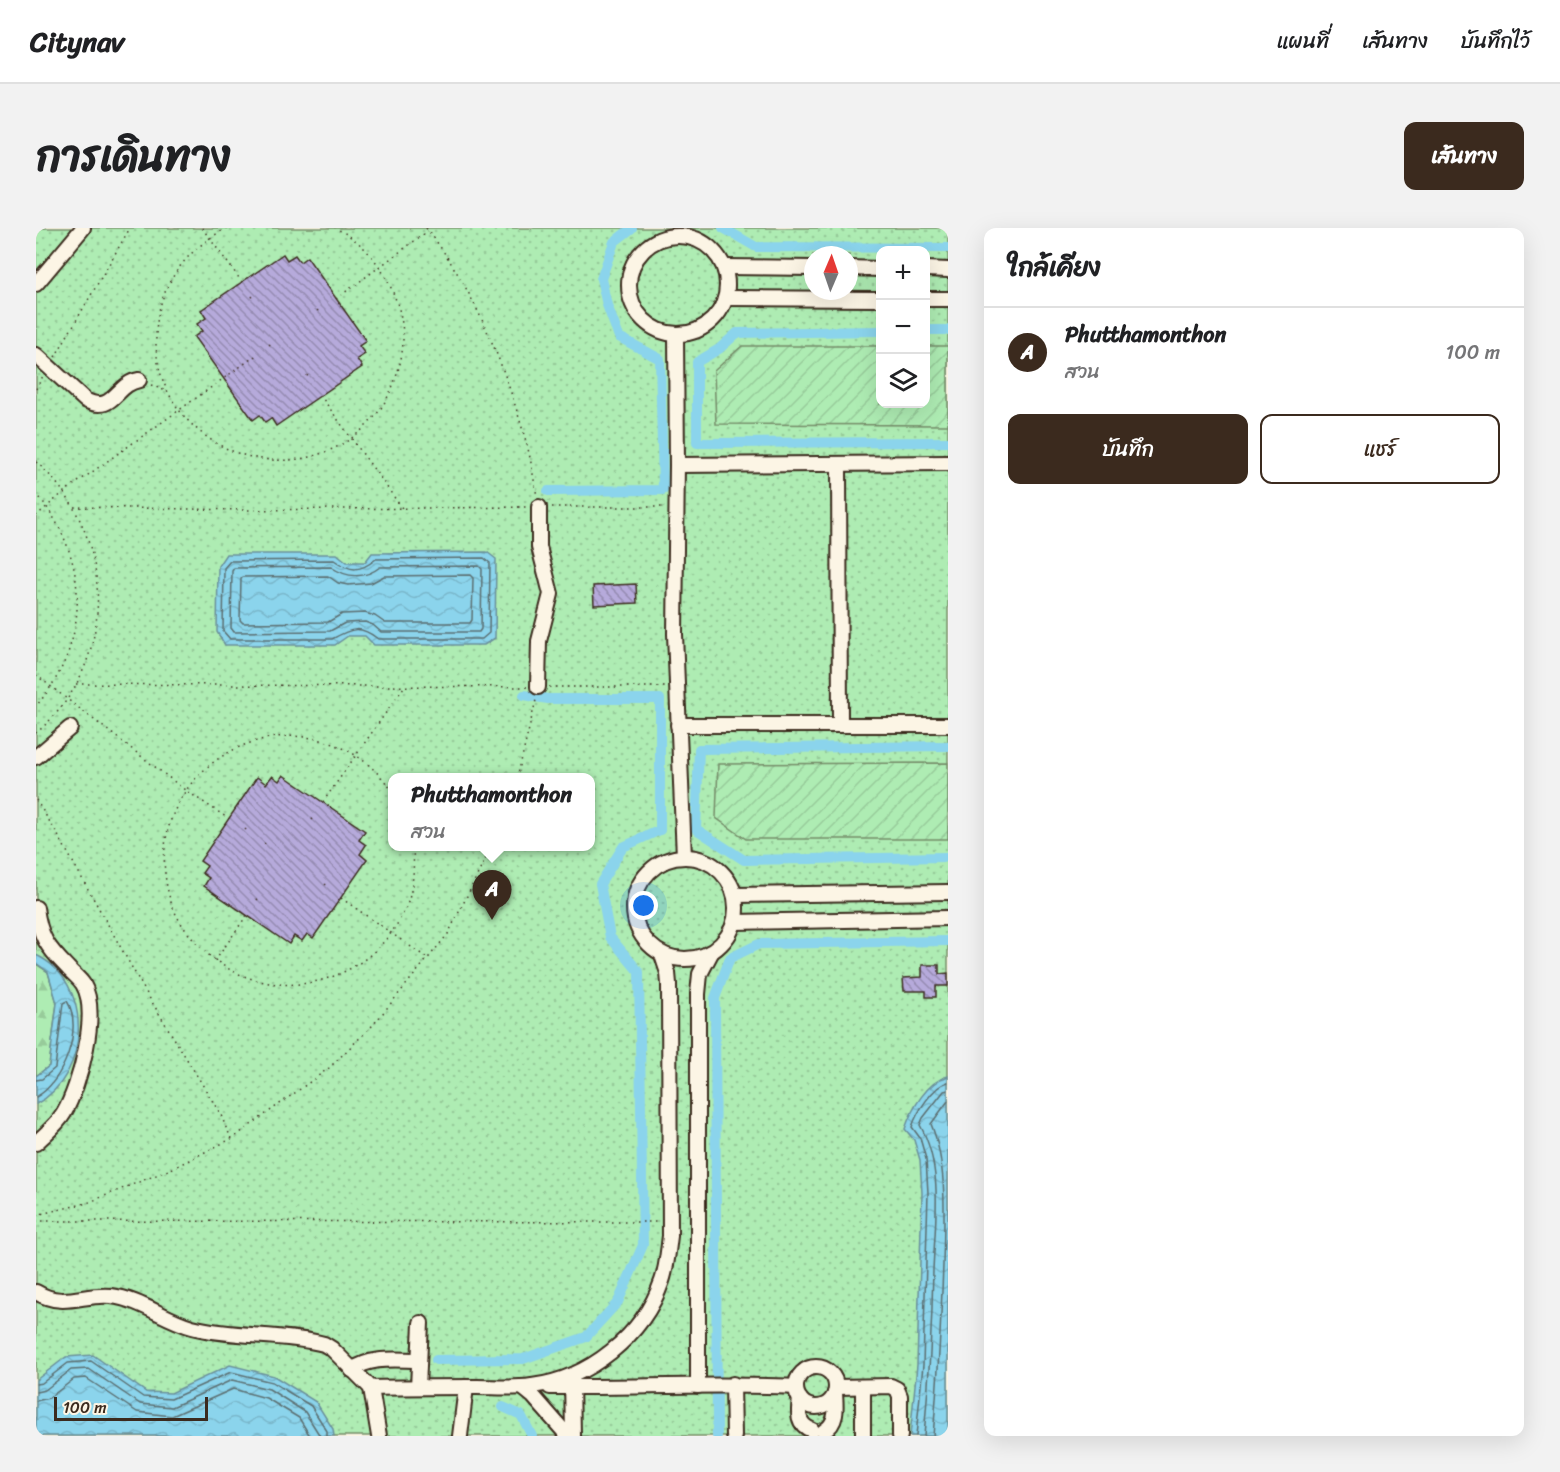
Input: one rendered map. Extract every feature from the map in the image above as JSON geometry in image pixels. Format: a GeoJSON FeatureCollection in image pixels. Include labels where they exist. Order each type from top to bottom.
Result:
{"type":"FeatureCollection","features":[{"type":"Feature","properties":{"kind":"street"},"geometry":{"type":"LineString","coordinates":[[36,284],[83,228]]}},
{"type":"Feature","properties":{"kind":"street"},"geometry":{"type":"LineString","coordinates":[[667,232],[680,236],[693,233],[712,249],[724,267],[728,282],[726,298],[721,310],[712,321],[689,333],[662,332],[649,325],[632,303],[629,275],[634,262],[643,250],[667,232]]}},
{"type":"Feature","properties":{"kind":"street"},"geometry":{"type":"LineString","coordinates":[[724,267],[804,268]]}},
{"type":"Feature","properties":{"kind":"street"},"geometry":{"type":"LineString","coordinates":[[858,268],[876,269]]}},
{"type":"Feature","properties":{"kind":"street"},"geometry":{"type":"LineString","coordinates":[[930,269],[948,270]]}},
{"type":"Feature","properties":{"kind":"street"},"geometry":{"type":"LineString","coordinates":[[726,298],[876,299]]}},
{"type":"Feature","properties":{"kind":"street"},"geometry":{"type":"LineString","coordinates":[[930,299],[948,299]]}},
{"type":"Feature","properties":{"kind":"street"},"geometry":{"type":"LineString","coordinates":[[675,334],[677,465],[675,634],[684,857]]}},
{"type":"Feature","properties":{"kind":"street"},"geometry":{"type":"LineString","coordinates":[[36,355],[85,400],[99,405],[108,403],[128,384],[139,380]]}},
{"type":"Feature","properties":{"kind":"street"},"geometry":{"type":"LineString","coordinates":[[677,465],[948,463]]}},
{"type":"Feature","properties":{"kind":"street"},"geometry":{"type":"LineString","coordinates":[[839,464],[840,724]]}},
{"type":"Feature","properties":{"kind":"street"},"geometry":{"type":"LineString","coordinates":[[538,687],[539,641],[551,594],[539,547],[539,507]]}},
{"type":"Feature","properties":{"kind":"street"},"geometry":{"type":"LineString","coordinates":[[678,725],[948,725]]}},
{"type":"Feature","properties":{"kind":"street"},"geometry":{"type":"LineString","coordinates":[[36,757],[70,728]]}},
{"type":"Feature","properties":{"kind":"street"},"geometry":{"type":"LineString","coordinates":[[684,857],[696,858],[716,867],[724,875],[735,895],[737,909],[735,922],[721,945],[711,953],[687,960],[662,955],[649,946],[634,920],[635,897],[644,877],[655,866],[669,859],[684,857]]}},
{"type":"Feature","properties":{"kind":"street"},"geometry":{"type":"LineString","coordinates":[[735,895],[948,892]]}},
{"type":"Feature","properties":{"kind":"street"},"geometry":{"type":"LineString","coordinates":[[36,908],[42,937],[49,949],[82,983],[89,998],[91,1012],[90,1027],[72,1097],[56,1125],[36,1143]]}},
{"type":"Feature","properties":{"kind":"street"},"geometry":{"type":"LineString","coordinates":[[735,922],[948,918]]}},
{"type":"Feature","properties":{"kind":"street"},"geometry":{"type":"LineString","coordinates":[[703,1385],[698,983],[711,953]]}},
{"type":"Feature","properties":{"kind":"street"},"geometry":{"type":"LineString","coordinates":[[572,1381],[613,1350],[638,1324],[652,1303],[662,1281],[667,1259],[670,1222],[669,984],[662,955]]}},
{"type":"Feature","properties":{"kind":"street"},"geometry":{"type":"LineString","coordinates":[[36,1292],[53,1300],[69,1301],[111,1296],[126,1299],[190,1327],[324,1344],[332,1349],[371,1388],[379,1436]]}},
{"type":"Feature","properties":{"kind":"street"},"geometry":{"type":"LineString","coordinates":[[418,1387],[421,1323]]}},
{"type":"Feature","properties":{"kind":"street"},"geometry":{"type":"LineString","coordinates":[[352,1370],[361,1363],[369,1361],[419,1360]]}},
{"type":"Feature","properties":{"kind":"street"},"geometry":{"type":"LineString","coordinates":[[813,1367],[820,1367],[832,1374],[836,1390],[835,1414],[830,1428],[818,1430],[803,1426],[799,1419],[798,1393],[801,1374],[813,1367]]}},
{"type":"Feature","properties":{"kind":"street"},"geometry":{"type":"LineString","coordinates":[[571,1436],[572,1381]]}},
{"type":"Feature","properties":{"kind":"street"},"geometry":{"type":"LineString","coordinates":[[371,1388],[527,1387],[572,1381],[729,1384],[798,1393],[810,1406],[822,1406],[832,1399],[836,1390]]}},
{"type":"Feature","properties":{"kind":"street"},"geometry":{"type":"LineString","coordinates":[[729,1384],[734,1436]]}},
{"type":"Feature","properties":{"kind":"street"},"geometry":{"type":"LineString","coordinates":[[836,1390],[891,1386],[897,1389],[900,1396],[900,1436]]}},
{"type":"Feature","properties":{"kind":"street"},"geometry":{"type":"LineString","coordinates":[[460,1436],[466,1387]]}},
{"type":"Feature","properties":{"kind":"street"},"geometry":{"type":"LineString","coordinates":[[527,1387],[571,1436]]}},
{"type":"Feature","properties":{"kind":"street"},"geometry":{"type":"LineString","coordinates":[[863,1387],[863,1436]]}},
{"type":"Feature","properties":{"kind":"path"},"geometry":{"type":"LineString","coordinates":[[36,388],[130,228]]}},
{"type":"Feature","properties":{"kind":"path"},"geometry":{"type":"LineString","coordinates":[[202,228],[242,282]]}},
{"type":"Feature","properties":{"kind":"path"},"geometry":{"type":"LineString","coordinates":[[227,228],[209,237],[193,250],[168,285],[160,306],[155,350],[167,391],[194,428],[213,443],[235,453],[273,462],[318,456],[351,438],[386,403],[402,360],[403,325],[400,310],[385,274],[365,249],[344,232],[335,228]]}},
{"type":"Feature","properties":{"kind":"path"},"geometry":{"type":"LineString","coordinates":[[336,298],[427,229],[473,299],[501,364],[526,439],[539,507]]}},
{"type":"Feature","properties":{"kind":"path"},"geometry":{"type":"LineString","coordinates":[[252,296],[255,301]]}},
{"type":"Feature","properties":{"kind":"path"},"geometry":{"type":"LineString","coordinates":[[317,311],[321,308]]}},
{"type":"Feature","properties":{"kind":"path"},"geometry":{"type":"LineString","coordinates":[[269,345],[273,342]]}},
{"type":"Feature","properties":{"kind":"path"},"geometry":{"type":"LineString","coordinates":[[36,516],[64,492],[258,354]]}},
{"type":"Feature","properties":{"kind":"path"},"geometry":{"type":"LineString","coordinates":[[307,375],[309,379]]}},
{"type":"Feature","properties":{"kind":"path"},"geometry":{"type":"LineString","coordinates":[[139,380],[167,391]]}},
{"type":"Feature","properties":{"kind":"path"},"geometry":{"type":"LineString","coordinates":[[320,395],[403,508]]}},
{"type":"Feature","properties":{"kind":"path"},"geometry":{"type":"LineString","coordinates":[[36,462],[64,492],[74,507],[89,541],[97,577],[98,595],[93,641],[76,684],[66,700],[36,733]]}},
{"type":"Feature","properties":{"kind":"path"},"geometry":{"type":"LineString","coordinates":[[36,493],[59,525],[69,548],[75,571],[77,596],[76,620],[71,644],[51,687],[36,706]]}},
{"type":"Feature","properties":{"kind":"path"},"geometry":{"type":"LineString","coordinates":[[74,507],[244,510],[676,507]]}},
{"type":"Feature","properties":{"kind":"path"},"geometry":{"type":"LineString","coordinates":[[36,675],[185,790],[229,819]]}},
{"type":"Feature","properties":{"kind":"path"},"geometry":{"type":"LineString","coordinates":[[76,684],[678,687]]}},
{"type":"Feature","properties":{"kind":"path"},"geometry":{"type":"LineString","coordinates":[[323,802],[405,687]]}},
{"type":"Feature","properties":{"kind":"path"},"geometry":{"type":"LineString","coordinates":[[518,773],[538,687]]}},
{"type":"Feature","properties":{"kind":"path"},"geometry":{"type":"LineString","coordinates":[[388,785],[382,776],[356,754],[321,740],[282,736],[245,743],[211,762],[185,790],[168,825],[163,862],[170,900],[188,934],[215,961],[244,977],[276,985],[309,984],[341,974],[369,957],[391,933],[407,903],[414,870],[413,851]]}},
{"type":"Feature","properties":{"kind":"path"},"geometry":{"type":"LineString","coordinates":[[36,800],[233,1138]]}},
{"type":"Feature","properties":{"kind":"path"},"geometry":{"type":"LineString","coordinates":[[245,829],[248,832]]}},
{"type":"Feature","properties":{"kind":"path"},"geometry":{"type":"LineString","coordinates":[[264,843],[267,846]]}},
{"type":"Feature","properties":{"kind":"path"},"geometry":{"type":"LineString","coordinates":[[36,1215],[87,1203],[171,1169],[233,1138],[329,1068],[373,1025],[448,934],[490,851]]}},
{"type":"Feature","properties":{"kind":"path"},"geometry":{"type":"LineString","coordinates":[[325,884],[329,887]]}},
{"type":"Feature","properties":{"kind":"path"},"geometry":{"type":"LineString","coordinates":[[257,900],[261,896]]}},
{"type":"Feature","properties":{"kind":"path"},"geometry":{"type":"LineString","coordinates":[[341,898],[428,958]]}},
{"type":"Feature","properties":{"kind":"path"},"geometry":{"type":"LineString","coordinates":[[215,961],[247,915]]}},
{"type":"Feature","properties":{"kind":"path"},"geometry":{"type":"LineString","coordinates":[[36,1221],[670,1222]]}},
{"type":"Feature","properties":{"kind":"green space"},"geometry":{"type":"Polygon","coordinates":[[[36,228],[948,228],[948,1436],[36,1436],[36,228]]]}},
{"type":"Feature","properties":{"kind":"green space"},"geometry":{"type":"Polygon","coordinates":[[[742,346],[876,346],[876,408],[930,408],[930,346],[948,346],[948,425],[716,424],[714,371],[742,346]]]}},
{"type":"Feature","properties":{"kind":"green space"},"geometry":{"type":"Polygon","coordinates":[[[948,763],[948,839],[746,839],[716,818],[718,764],[948,763]]]}},
{"type":"Feature","properties":{"kind":"green space"},"geometry":{"type":"Polygon","coordinates":[[[36,964],[48,972],[57,1003],[49,1066],[36,1076],[36,964]]]}},
{"type":"Feature","properties":{"kind":"water"},"geometry":{"type":"Polygon","coordinates":[[[487,552],[496,559],[495,638],[484,645],[374,645],[365,636],[348,636],[335,645],[225,645],[217,632],[218,566],[226,554],[337,554],[347,562],[365,562],[372,553],[487,552]]]}},
{"type":"Feature","properties":{"kind":"water"},"geometry":{"type":"Polygon","coordinates":[[[36,955],[55,968],[68,986],[76,1006],[78,1029],[75,1051],[67,1072],[54,1090],[36,1104],[36,1076],[49,1066],[57,1003],[48,972],[36,963],[36,955]]]}},
{"type":"Feature","properties":{"kind":"water"},"geometry":{"type":"Polygon","coordinates":[[[948,1076],[948,1436],[910,1436],[917,1365],[922,1193],[920,1160],[914,1140],[905,1129],[921,1097],[933,1084],[948,1076]]]}},
{"type":"Feature","properties":{"kind":"water"},"geometry":{"type":"Polygon","coordinates":[[[93,1355],[146,1392],[171,1393],[230,1365],[274,1376],[316,1402],[333,1429],[334,1436],[36,1436],[36,1380],[66,1357],[93,1355]]]}},
{"type":"Feature","properties":{"kind":"building"},"geometry":{"type":"Polygon","coordinates":[[[283,254],[287,260],[295,255],[300,262],[307,257],[366,341],[359,346],[365,354],[357,359],[362,367],[276,426],[271,418],[265,422],[260,415],[253,420],[194,337],[202,331],[197,324],[206,318],[201,310],[283,254]]]}},
{"type":"Feature","properties":{"kind":"building"},"geometry":{"type":"Polygon","coordinates":[[[636,584],[637,603],[594,605],[593,586],[636,584]]]}},
{"type":"Feature","properties":{"kind":"building"},"geometry":{"type":"Polygon","coordinates":[[[283,775],[365,831],[359,840],[366,845],[360,854],[367,860],[313,938],[307,934],[302,941],[294,936],[289,944],[204,886],[209,878],[202,873],[207,866],[200,861],[257,777],[266,784],[272,776],[279,781],[283,775]]]}},
{"type":"Feature","properties":{"kind":"building"},"geometry":{"type":"Polygon","coordinates":[[[922,965],[939,965],[939,974],[948,973],[948,986],[936,986],[936,997],[926,997],[926,991],[904,991],[903,978],[922,977],[922,965]]]}},
{"type":"Feature","properties":{"kind":"waterway"},"geometry":{"type":"LineString","coordinates":[[548,491],[663,490],[660,359],[619,337],[607,305],[601,279],[614,242],[632,228]]}},
{"type":"Feature","properties":{"kind":"waterway"},"geometry":{"type":"LineString","coordinates":[[723,228],[756,247],[948,248]]}},
{"type":"Feature","properties":{"kind":"waterway"},"geometry":{"type":"LineString","coordinates":[[930,330],[948,330]]}},
{"type":"Feature","properties":{"kind":"waterway"},"geometry":{"type":"LineString","coordinates":[[876,331],[737,333],[719,349],[697,362],[697,443],[948,442]]}},
{"type":"Feature","properties":{"kind":"waterway"},"geometry":{"type":"LineString","coordinates":[[436,1360],[523,1359],[586,1337],[618,1302],[643,1245],[639,972],[610,937],[600,884],[623,847],[660,830],[660,699],[548,699],[524,695]]}},
{"type":"Feature","properties":{"kind":"waterway"},"geometry":{"type":"LineString","coordinates":[[948,746],[699,749],[696,829],[744,860],[948,857]]}},
{"type":"Feature","properties":{"kind":"waterway"},"geometry":{"type":"LineString","coordinates":[[717,1436],[715,998],[730,958],[759,944],[948,941]]}},
{"type":"Feature","properties":{"kind":"waterway"},"geometry":{"type":"LineString","coordinates":[[503,1407],[521,1415],[532,1436]]}},
{"type":"Feature","properties":{"kind":"place","name":"Phutthamonthon"},"geometry":{"type":"Point","coordinates":[492,920]}}]}
